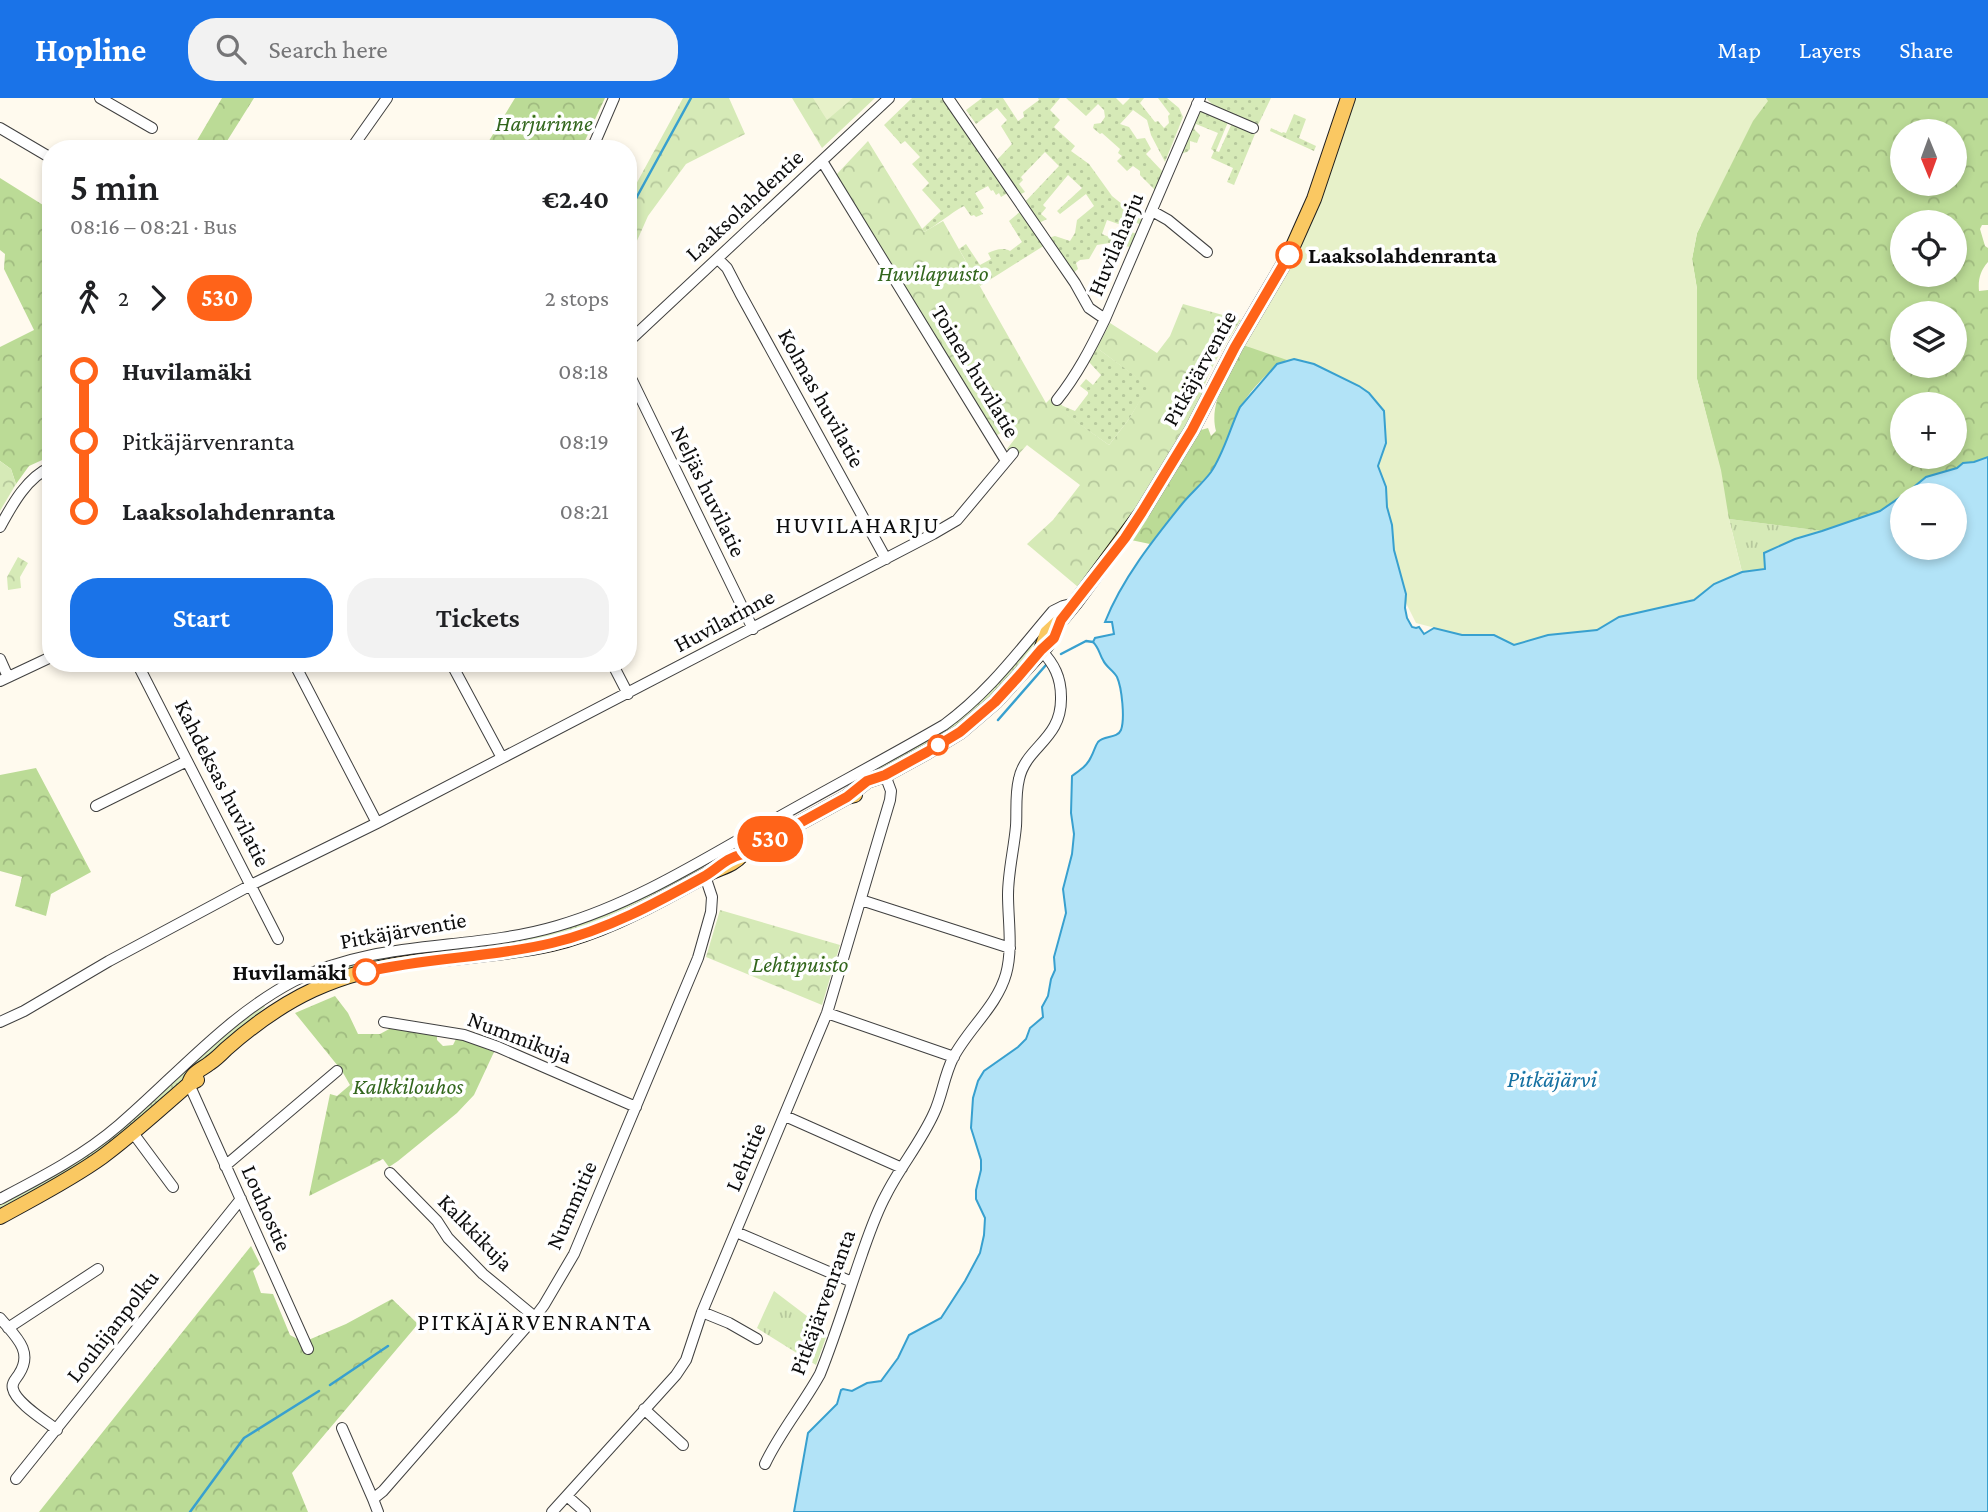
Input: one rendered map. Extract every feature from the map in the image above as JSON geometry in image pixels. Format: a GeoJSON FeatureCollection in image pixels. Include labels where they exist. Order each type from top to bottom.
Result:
{"type":"FeatureCollection","features":[{"type":"Feature","properties":{"kind":"main road","name":"Pitkäjärventie"},"geometry":{"type":"LineString","coordinates":[[0,1217],[79,1172],[134,1133],[189,1084],[195,1082],[208,1065],[251,1027],[313,989],[379,968],[523,950],[566,940],[609,925],[709,868],[736,863],[743,854],[847,797],[867,781],[885,775],[927,752],[973,722],[995,702],[1056,634],[1061,620],[1125,538],[1192,430],[1235,347],[1289,255],[1314,199],[1348,98]]}},
{"type":"Feature","properties":{"kind":"street"},"geometry":{"type":"LineString","coordinates":[[100,98],[152,128]]}},
{"type":"Feature","properties":{"kind":"street"},"geometry":{"type":"LineString","coordinates":[[357,140],[387,98]]}},
{"type":"Feature","properties":{"kind":"street"},"geometry":{"type":"LineString","coordinates":[[596,140],[614,98]]}},
{"type":"Feature","properties":{"kind":"street","name":"Laaksolahdentie"},"geometry":{"type":"LineString","coordinates":[[637,334],[888,98]]}},
{"type":"Feature","properties":{"kind":"street"},"geometry":{"type":"LineString","coordinates":[[948,98],[1075,283],[1089,308],[1105,319]]}},
{"type":"Feature","properties":{"kind":"street"},"geometry":{"type":"LineString","coordinates":[[1199,101],[1253,128]]}},
{"type":"Feature","properties":{"kind":"street","name":"Huvilaharju"},"geometry":{"type":"LineString","coordinates":[[1057,400],[1074,379],[1089,353],[1199,101]]}},
{"type":"Feature","properties":{"kind":"street"},"geometry":{"type":"LineString","coordinates":[[0,128],[42,153]]}},
{"type":"Feature","properties":{"kind":"street","name":"Toinen huvilatie"},"geometry":{"type":"LineString","coordinates":[[822,161],[1009,457]]}},
{"type":"Feature","properties":{"kind":"street"},"geometry":{"type":"LineString","coordinates":[[1152,211],[1168,220],[1207,252]]}},
{"type":"Feature","properties":{"kind":"street","name":"Kolmas huvilatie"},"geometry":{"type":"LineString","coordinates":[[718,259],[727,268],[886,559]]}},
{"type":"Feature","properties":{"kind":"street","name":"Neljäs huvilatie"},"geometry":{"type":"LineString","coordinates":[[637,391],[753,629]]}},
{"type":"Feature","properties":{"kind":"street","name":"Huvilarinne"},"geometry":{"type":"LineString","coordinates":[[377,822],[933,534],[957,520],[1009,457]]}},
{"type":"Feature","properties":{"kind":"street"},"geometry":{"type":"LineString","coordinates":[[0,527],[24,489],[42,471]]}},
{"type":"Feature","properties":{"kind":"street","name":"Pitkäjärventie"},"geometry":{"type":"LineString","coordinates":[[0,1199],[49,1174],[92,1146],[232,1022],[292,982],[335,964],[370,954],[497,938],[554,927],[590,916],[709,868],[944,725],[966,709],[993,683],[1053,611],[1074,603]]}},
{"type":"Feature","properties":{"kind":"street","name":"Pitkäjärvenranta"},"geometry":{"type":"LineString","coordinates":[[765,1464],[774,1445],[820,1374],[885,1196],[935,1112],[954,1057],[997,995],[1007,969],[1010,948],[1008,892],[1018,780],[1027,762],[1056,725],[1061,704],[1058,674],[1050,659],[1041,650]]}},
{"type":"Feature","properties":{"kind":"street"},"geometry":{"type":"LineString","coordinates":[[0,659],[4,679],[42,661]]}},
{"type":"Feature","properties":{"kind":"street","name":"Kahdeksas huvilatie"},"geometry":{"type":"LineString","coordinates":[[142,672],[278,939]]}},
{"type":"Feature","properties":{"kind":"street"},"geometry":{"type":"LineString","coordinates":[[5,1020],[142,943],[377,822],[299,672]]}},
{"type":"Feature","properties":{"kind":"street"},"geometry":{"type":"LineString","coordinates":[[456,672],[502,758]]}},
{"type":"Feature","properties":{"kind":"street"},"geometry":{"type":"LineString","coordinates":[[617,672],[628,694]]}},
{"type":"Feature","properties":{"kind":"street"},"geometry":{"type":"LineString","coordinates":[[96,806],[187,761]]}},
{"type":"Feature","properties":{"kind":"street","name":"Lehtitie"},"geometry":{"type":"LineString","coordinates":[[552,1512],[686,1360],[702,1312],[827,1013],[890,800],[891,791],[885,775]]}},
{"type":"Feature","properties":{"kind":"street","name":"Nummitie"},"geometry":{"type":"LineString","coordinates":[[373,1499],[383,1491],[535,1317],[574,1254],[698,958],[712,897],[709,868]]}},
{"type":"Feature","properties":{"kind":"street"},"geometry":{"type":"LineString","coordinates":[[861,900],[1010,948]]}},
{"type":"Feature","properties":{"kind":"street"},"geometry":{"type":"LineString","coordinates":[[827,1013],[954,1057]]}},
{"type":"Feature","properties":{"kind":"street","name":"Nummikuja"},"geometry":{"type":"LineString","coordinates":[[384,1022],[464,1035],[636,1107]]}},
{"type":"Feature","properties":{"kind":"street"},"geometry":{"type":"LineString","coordinates":[[225,1166],[337,1071]]}},
{"type":"Feature","properties":{"kind":"street","name":"Louhostie"},"geometry":{"type":"LineString","coordinates":[[189,1084],[308,1349]]}},
{"type":"Feature","properties":{"kind":"street"},"geometry":{"type":"LineString","coordinates":[[785,1116],[902,1168]]}},
{"type":"Feature","properties":{"kind":"street"},"geometry":{"type":"LineString","coordinates":[[134,1133],[173,1186]]}},
{"type":"Feature","properties":{"kind":"street","name":"Kalkkikuja"},"geometry":{"type":"LineString","coordinates":[[390,1172],[483,1274],[535,1317]]}},
{"type":"Feature","properties":{"kind":"street","name":"Louhijanpolku"},"geometry":{"type":"LineString","coordinates":[[16,1479],[241,1199]]}},
{"type":"Feature","properties":{"kind":"street"},"geometry":{"type":"LineString","coordinates":[[736,1232],[852,1282]]}},
{"type":"Feature","properties":{"kind":"street"},"geometry":{"type":"LineString","coordinates":[[8,1328],[98,1269]]}},
{"type":"Feature","properties":{"kind":"street"},"geometry":{"type":"LineString","coordinates":[[702,1312],[757,1339]]}},
{"type":"Feature","properties":{"kind":"street"},"geometry":{"type":"LineString","coordinates":[[0,1318],[26,1356],[13,1384],[16,1396],[57,1430]]}},
{"type":"Feature","properties":{"kind":"street"},"geometry":{"type":"LineString","coordinates":[[644,1409],[683,1445]]}},
{"type":"Feature","properties":{"kind":"street"},"geometry":{"type":"LineString","coordinates":[[342,1428],[379,1512]]}},
{"type":"Feature","properties":{"kind":"street"},"geometry":{"type":"LineString","coordinates":[[567,1496],[585,1512]]}},
{"type":"Feature","properties":{"kind":"green space"},"geometry":{"type":"Polygon","coordinates":[[[222,98],[254,98],[228,140],[197,140],[222,98]]]}},
{"type":"Feature","properties":{"kind":"green space","name":"Harjurinne"},"geometry":{"type":"Polygon","coordinates":[[[515,98],[605,98],[585,140],[489,140],[515,98]]]}},
{"type":"Feature","properties":{"kind":"green space"},"geometry":{"type":"Polygon","coordinates":[[[683,98],[729,98],[745,134],[686,164],[648,216],[637,241],[637,182],[683,98]]]}},
{"type":"Feature","properties":{"kind":"green space"},"geometry":{"type":"Polygon","coordinates":[[[792,98],[875,98],[822,148],[792,98]]]}},
{"type":"Feature","properties":{"kind":"green space"},"geometry":{"type":"Polygon","coordinates":[[[813,98],[853,98],[827,120],[813,98]]]}},
{"type":"Feature","properties":{"kind":"green space"},"geometry":{"type":"Polygon","coordinates":[[[912,98],[942,98],[1008,193],[1001,197],[988,186],[975,193],[984,208],[980,210],[983,214],[971,216],[964,206],[924,232],[922,229],[941,211],[922,190],[929,183],[912,164],[920,157],[905,141],[901,144],[884,125],[912,98]]]}},
{"type":"Feature","properties":{"kind":"green space"},"geometry":{"type":"Polygon","coordinates":[[[982,98],[1003,98],[1018,121],[1024,117],[1023,112],[1039,100],[1038,98],[1060,98],[1050,110],[1060,120],[1054,127],[1075,146],[1071,151],[1089,164],[1112,196],[1143,221],[1141,225],[1127,218],[1124,226],[1107,220],[1102,234],[1126,244],[1131,232],[1137,234],[1130,247],[1109,243],[1097,245],[1089,259],[1076,263],[1078,269],[1072,274],[1048,238],[1055,236],[1070,241],[1075,233],[1077,220],[1094,206],[1086,194],[1060,214],[1057,211],[1082,188],[1068,175],[1043,205],[1046,208],[1041,214],[1047,219],[1039,223],[1025,202],[1059,166],[1045,152],[1021,177],[1023,180],[1019,184],[1025,192],[1021,194],[997,160],[1012,144],[1001,126],[1007,120],[997,108],[976,124],[966,110],[982,98]]]}},
{"type":"Feature","properties":{"kind":"green space"},"geometry":{"type":"Polygon","coordinates":[[[1066,98],[1116,98],[1123,105],[1130,98],[1144,98],[1140,103],[1155,122],[1158,121],[1164,128],[1169,123],[1170,114],[1158,98],[1167,98],[1179,108],[1183,117],[1165,162],[1151,135],[1147,120],[1133,110],[1120,124],[1129,127],[1137,139],[1145,138],[1151,149],[1146,154],[1163,172],[1155,190],[1140,175],[1140,171],[1133,166],[1127,171],[1117,161],[1122,156],[1118,153],[1120,149],[1093,128],[1094,124],[1101,123],[1105,117],[1104,110],[1098,104],[1086,116],[1066,98]]]}},
{"type":"Feature","properties":{"kind":"green space"},"geometry":{"type":"Polygon","coordinates":[[[1206,98],[1271,98],[1258,125],[1214,106],[1206,98]]]}},
{"type":"Feature","properties":{"kind":"green space"},"geometry":{"type":"Polygon","coordinates":[[[1355,98],[1766,98],[1768,101],[1753,121],[1697,233],[1692,259],[1697,289],[1697,379],[1721,470],[1742,572],[1714,584],[1694,599],[1619,617],[1597,630],[1548,635],[1514,645],[1494,635],[1462,635],[1416,623],[1407,605],[1394,550],[1386,487],[1378,466],[1384,411],[1369,393],[1359,386],[1314,364],[1303,360],[1287,360],[1243,345],[1322,198],[1355,98]]]}},
{"type":"Feature","properties":{"kind":"green space"},"geometry":{"type":"Polygon","coordinates":[[[1616,98],[1988,98],[1988,225],[1982,225],[1980,229],[1988,248],[1988,262],[1981,272],[1979,291],[1988,290],[1988,457],[1967,463],[1967,392],[1890,392],[1890,469],[1954,469],[1926,477],[1919,483],[1890,483],[1890,504],[1880,511],[1822,531],[1729,519],[1494,635],[1462,635],[1434,628],[1429,617],[1414,605],[1407,605],[1380,459],[1386,443],[1720,469],[1697,379],[1697,289],[1692,259],[1701,225],[1616,98]]]}},
{"type":"Feature","properties":{"kind":"green space"},"geometry":{"type":"Polygon","coordinates":[[[1201,111],[1228,122],[1216,151],[1219,152],[1232,123],[1255,134],[1234,185],[1227,182],[1233,168],[1211,158],[1214,151],[1211,149],[1218,133],[1196,124],[1194,129],[1200,135],[1197,143],[1190,141],[1190,149],[1180,154],[1201,111]]]}},
{"type":"Feature","properties":{"kind":"green space"},"geometry":{"type":"Polygon","coordinates":[[[1294,114],[1306,119],[1299,138],[1316,146],[1314,151],[1270,131],[1271,128],[1286,133],[1294,114]]]}},
{"type":"Feature","properties":{"kind":"green space","name":"Huvilapuisto"},"geometry":{"type":"Polygon","coordinates":[[[868,141],[924,232],[943,221],[1046,403],[1052,397],[1063,406],[1060,410],[1109,445],[1129,419],[1148,386],[1097,348],[1110,323],[1157,353],[1170,336],[1183,304],[1241,320],[1215,362],[1199,402],[1158,474],[1128,521],[1078,587],[1027,544],[1053,520],[1080,485],[1027,445],[1017,456],[1007,449],[1017,436],[1007,429],[991,439],[836,175],[868,141]]]}},
{"type":"Feature","properties":{"kind":"green space"},"geometry":{"type":"Polygon","coordinates":[[[0,178],[42,204],[42,460],[29,466],[16,484],[11,469],[0,461],[0,347],[34,330],[4,269],[5,254],[0,250],[0,178]]]}},
{"type":"Feature","properties":{"kind":"green space"},"geometry":{"type":"Polygon","coordinates":[[[1022,210],[1045,245],[980,286],[959,249],[966,244],[980,265],[991,259],[988,253],[1002,249],[1010,251],[1022,242],[1009,221],[1022,210]]]}},
{"type":"Feature","properties":{"kind":"green space"},"geometry":{"type":"Polygon","coordinates":[[[1243,345],[1287,356],[1287,360],[1267,374],[1244,401],[1210,473],[1150,544],[1131,540],[1201,430],[1208,428],[1211,436],[1216,431],[1214,420],[1218,398],[1243,345]]]}},
{"type":"Feature","properties":{"kind":"green space"},"geometry":{"type":"Polygon","coordinates":[[[1097,348],[1149,386],[1109,445],[1059,410],[1063,406],[1075,411],[1088,394],[1080,386],[1086,379],[1093,385],[1101,375],[1089,362],[1097,348]]]}},
{"type":"Feature","properties":{"kind":"green space"},"geometry":{"type":"Polygon","coordinates":[[[0,461],[11,469],[16,484],[0,511],[0,461]]]}},
{"type":"Feature","properties":{"kind":"green space"},"geometry":{"type":"Polygon","coordinates":[[[1729,519],[1822,531],[1795,539],[1765,569],[1742,572],[1729,519]]]}},
{"type":"Feature","properties":{"kind":"green space"},"geometry":{"type":"Polygon","coordinates":[[[18,557],[28,563],[20,577],[21,588],[8,590],[7,577],[18,557]]]}},
{"type":"Feature","properties":{"kind":"green space"},"geometry":{"type":"Polygon","coordinates":[[[1039,631],[1042,634],[1013,671],[993,695],[970,716],[935,741],[863,780],[859,774],[949,724],[1039,631]]]}},
{"type":"Feature","properties":{"kind":"green space"},"geometry":{"type":"Polygon","coordinates":[[[36,768],[91,872],[51,894],[46,916],[15,906],[22,877],[0,871],[0,775],[36,768]]]}},
{"type":"Feature","properties":{"kind":"green space"},"geometry":{"type":"Polygon","coordinates":[[[703,866],[682,882],[612,917],[559,937],[314,983],[311,977],[348,963],[531,936],[703,866]]]}},
{"type":"Feature","properties":{"kind":"green space","name":"Lehtipuisto"},"geometry":{"type":"Polygon","coordinates":[[[720,910],[840,945],[822,1005],[706,957],[720,910]]]}},
{"type":"Feature","properties":{"kind":"green space","name":"Kalkkilouhos"},"geometry":{"type":"Polygon","coordinates":[[[335,996],[348,1013],[358,1034],[380,1034],[391,1028],[437,1033],[437,1040],[443,1046],[453,1045],[457,1037],[494,1052],[474,1095],[457,1113],[398,1161],[389,1167],[383,1159],[309,1196],[330,1094],[337,1096],[350,1085],[342,1071],[295,1013],[335,996]]]}},
{"type":"Feature","properties":{"kind":"green space"},"geometry":{"type":"Polygon","coordinates":[[[263,1004],[265,1007],[132,1128],[69,1172],[0,1209],[0,1202],[52,1174],[263,1004]]]}},
{"type":"Feature","properties":{"kind":"green space"},"geometry":{"type":"Polygon","coordinates":[[[251,1246],[260,1264],[253,1271],[261,1293],[273,1294],[290,1335],[301,1341],[346,1324],[392,1299],[418,1324],[292,1473],[308,1512],[39,1512],[251,1246]]]}},
{"type":"Feature","properties":{"kind":"green space"},"geometry":{"type":"Polygon","coordinates":[[[774,1291],[828,1332],[816,1365],[757,1328],[774,1291]]]}},
{"type":"Feature","properties":{"kind":"water","name":"Pitkäjärvi"},"geometry":{"type":"Polygon","coordinates":[[[1294,359],[1314,364],[1359,386],[1369,393],[1384,411],[1386,443],[1378,466],[1386,487],[1394,550],[1406,594],[1407,618],[1412,627],[1419,627],[1424,634],[1434,628],[1462,635],[1494,635],[1514,645],[1548,635],[1597,630],[1619,617],[1694,600],[1714,584],[1742,572],[1765,569],[1764,553],[1795,539],[1880,511],[1890,504],[1890,560],[1967,560],[1967,483],[1919,483],[1926,477],[1954,469],[1967,469],[1967,463],[1988,457],[1988,1512],[794,1512],[808,1433],[837,1404],[841,1390],[852,1391],[867,1383],[881,1381],[898,1358],[909,1335],[941,1318],[980,1253],[985,1218],[976,1199],[981,1160],[971,1128],[973,1098],[984,1071],[1018,1047],[1026,1039],[1030,1028],[1043,1017],[1042,1007],[1055,970],[1054,957],[1066,913],[1063,889],[1074,834],[1071,813],[1072,776],[1087,763],[1098,742],[1117,735],[1122,725],[1119,682],[1093,642],[1095,638],[1114,634],[1112,622],[1105,622],[1120,590],[1160,532],[1216,465],[1240,407],[1277,364],[1294,359]]]}},
{"type":"Feature","properties":{"kind":"waterway"},"geometry":{"type":"LineString","coordinates":[[637,197],[691,98]]}},
{"type":"Feature","properties":{"kind":"waterway"},"geometry":{"type":"LineString","coordinates":[[1061,654],[1086,641],[1093,642]]}},
{"type":"Feature","properties":{"kind":"waterway"},"geometry":{"type":"LineString","coordinates":[[998,720],[1046,665]]}},
{"type":"Feature","properties":{"kind":"waterway"},"geometry":{"type":"LineString","coordinates":[[330,1385],[388,1346]]}},
{"type":"Feature","properties":{"kind":"waterway"},"geometry":{"type":"LineString","coordinates":[[190,1512],[244,1438],[319,1391]]}},
{"type":"Feature","properties":{"kind":"bus line","name":"530"},"geometry":{"type":"LineString","coordinates":[[366,972],[413,962],[523,950],[579,936],[609,925],[714,871],[732,856],[743,854],[847,797],[867,781],[885,775],[927,752],[973,722],[1050,642],[1061,620],[1125,538],[1192,430],[1235,347],[1289,255]]}},
{"type":"Feature","properties":{"kind":"place","name":"Laaksolahdenranta"},"geometry":{"type":"Point","coordinates":[1289,255]}},
{"type":"Feature","properties":{"kind":"place","name":"Huvilamäki"},"geometry":{"type":"Point","coordinates":[366,972]}},
{"type":"Feature","properties":{"kind":"district","name":"HUVILAHARJU"},"geometry":{"type":"Point","coordinates":[858,524]}},
{"type":"Feature","properties":{"kind":"district","name":"PITKÄJÄRVENRANTA"},"geometry":{"type":"Point","coordinates":[535,1321]}}]}
